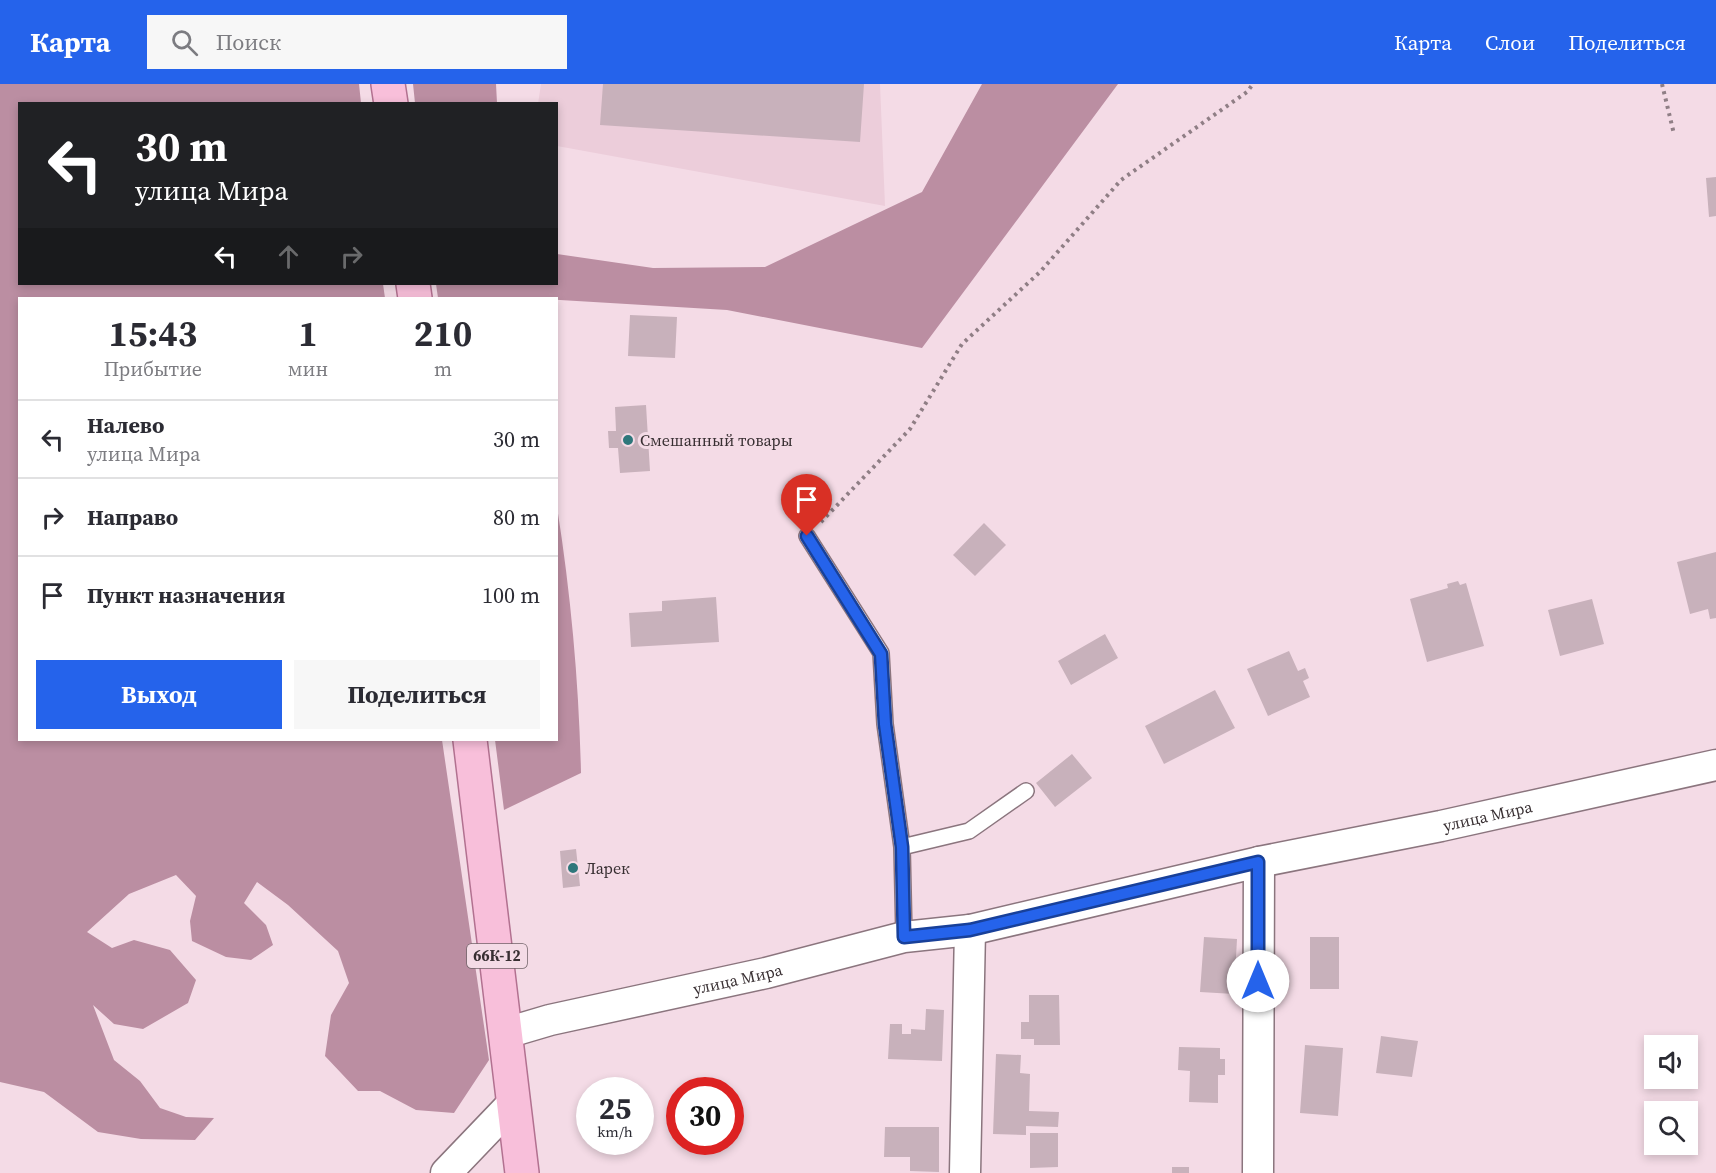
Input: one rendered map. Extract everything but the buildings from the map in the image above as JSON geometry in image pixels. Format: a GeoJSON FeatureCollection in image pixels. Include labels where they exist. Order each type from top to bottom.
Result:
{"type":"FeatureCollection","features":[{"type":"Feature","properties":{"kind":"main road"},"geometry":{"type":"LineString","coordinates":[[388,84],[391,102]]}},
{"type":"Feature","properties":{"kind":"main road","name":"66К-12"},"geometry":{"type":"LineString","coordinates":[[470,741],[522,1173]]}},
{"type":"Feature","properties":{"kind":"street","name":"улица Мира"},"geometry":{"type":"LineString","coordinates":[[506,1033],[550,1020],[766,973],[904,937],[970,930],[1258,862],[1441,826],[1716,765]]}},
{"type":"Feature","properties":{"kind":"street"},"geometry":{"type":"LineString","coordinates":[[1258,862],[1258,1173]]}},
{"type":"Feature","properties":{"kind":"street"},"geometry":{"type":"LineString","coordinates":[[965,1173],[970,930]]}},
{"type":"Feature","properties":{"kind":"street"},"geometry":{"type":"LineString","coordinates":[[446,1173],[513,1103]]}},
{"type":"Feature","properties":{"kind":"lane"},"geometry":{"type":"LineString","coordinates":[[807,536],[881,654],[885,724],[902,847],[904,937]]}},
{"type":"Feature","properties":{"kind":"lane"},"geometry":{"type":"LineString","coordinates":[[902,847],[969,831],[1026,791]]}},
{"type":"Feature","properties":{"kind":"path"},"geometry":{"type":"LineString","coordinates":[[807,536],[910,429],[962,344],[1040,272],[1121,180],[1247,92],[1253,84]]}},
{"type":"Feature","properties":{"kind":"path"},"geometry":{"type":"LineString","coordinates":[[1662,84],[1674,134]]}},
{"type":"Feature","properties":{"kind":"shaded area"},"geometry":{"type":"Polygon","coordinates":[[[0,84],[359,84],[361,102],[18,102],[18,285],[383,285],[385,297],[18,297],[18,741],[442,741],[489,1060],[454,1113],[416,1110],[380,1091],[358,1091],[325,1056],[331,1015],[349,983],[338,951],[288,905],[257,882],[244,903],[266,925],[273,945],[251,960],[226,957],[192,941],[190,921],[196,896],[176,875],[129,894],[87,932],[112,948],[134,940],[170,950],[196,980],[188,1003],[143,1029],[114,1024],[93,1005],[114,1060],[140,1081],[160,1108],[186,1117],[214,1118],[195,1140],[141,1139],[98,1132],[44,1092],[0,1082],[0,84]]]}},
{"type":"Feature","properties":{"kind":"shaded area"},"geometry":{"type":"Polygon","coordinates":[[[413,84],[496,84],[497,102],[415,102],[413,84]]]}},
{"type":"Feature","properties":{"kind":"shaded area"},"geometry":{"type":"Polygon","coordinates":[[[541,84],[880,84],[885,206],[558,146],[558,102],[538,102],[541,84]]]}},
{"type":"Feature","properties":{"kind":"shaded area"},"geometry":{"type":"Polygon","coordinates":[[[982,84],[1118,84],[922,348],[727,310],[558,300],[558,297],[438,297],[436,285],[558,285],[558,254],[653,268],[765,267],[922,192],[982,84]]]}},
{"type":"Feature","properties":{"kind":"shaded area"},"geometry":{"type":"Polygon","coordinates":[[[558,514],[574,640],[581,773],[504,810],[495,741],[558,741],[558,514]]]}},
{"type":"Feature","properties":{"kind":"place","name":"Смешанный товары"},"geometry":{"type":"Point","coordinates":[628,440]}},
{"type":"Feature","properties":{"kind":"place","name":"Ларек"},"geometry":{"type":"Point","coordinates":[573,868]}},
{"type":"Feature","properties":{"kind":"route"},"geometry":{"type":"LineString","coordinates":[[807,536],[881,654],[885,724],[902,847],[904,937],[970,930],[1258,862],[1258,981]]}}]}
